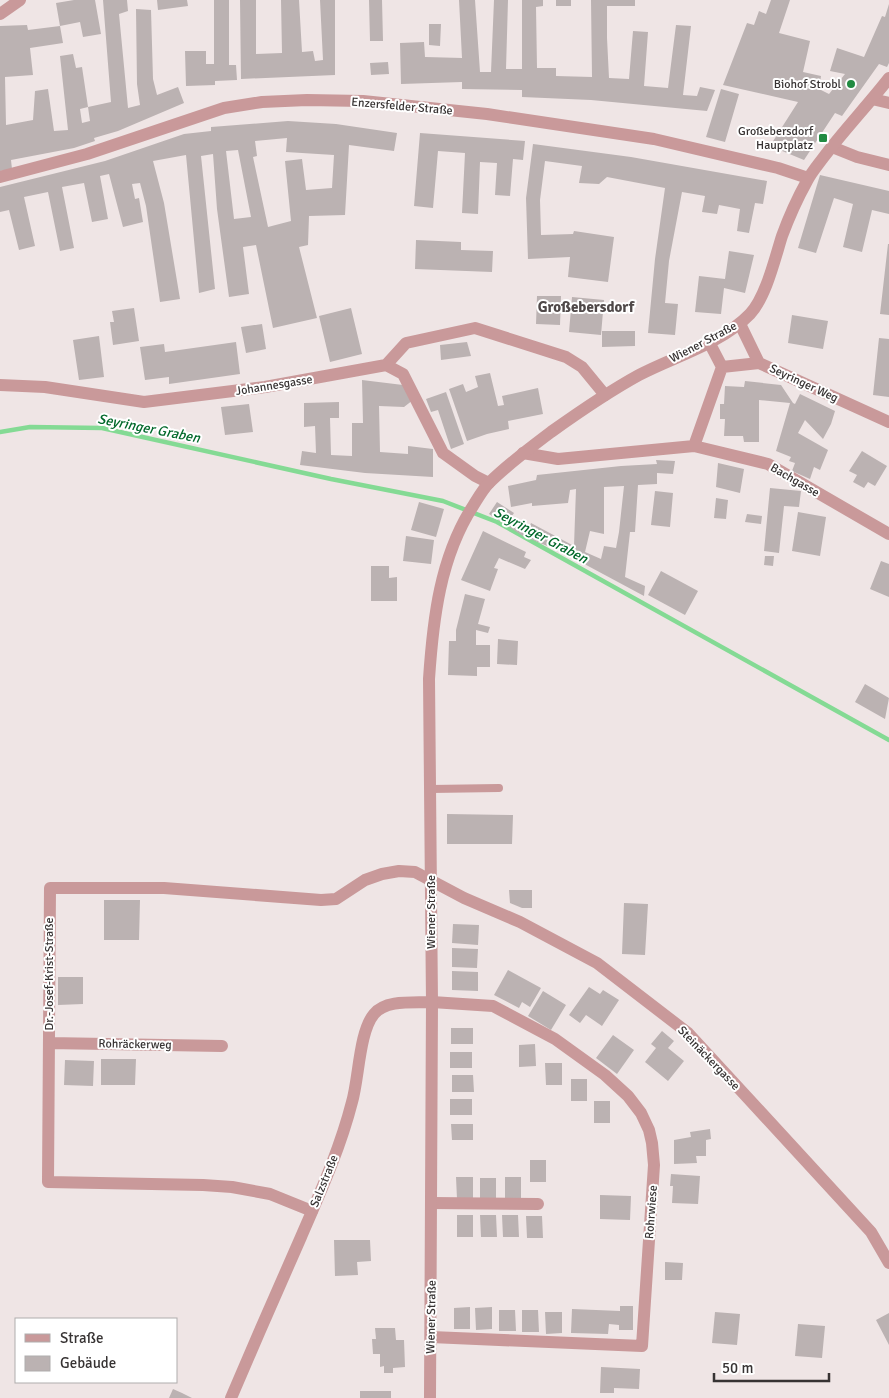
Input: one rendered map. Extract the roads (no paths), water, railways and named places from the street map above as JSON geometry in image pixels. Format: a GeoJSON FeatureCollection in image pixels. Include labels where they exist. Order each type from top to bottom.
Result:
{"type":"FeatureCollection","features":[{"type":"Feature","properties":{"kind":"street"},"geometry":{"type":"LineString","coordinates":[[0,14],[20,0]]}},
{"type":"Feature","properties":{"kind":"street","name":"Wiener Straße"},"geometry":{"type":"LineString","coordinates":[[430,1398],[432,1002],[429,678],[437,602],[445,568],[463,521],[485,487],[523,453],[605,395],[638,376],[709,342],[740,324],[752,312],[771,273],[793,207],[808,178],[889,78]]}},
{"type":"Feature","properties":{"kind":"street"},"geometry":{"type":"LineString","coordinates":[[872,99],[889,103]]}},
{"type":"Feature","properties":{"kind":"street","name":"Enzersfelder Straße"},"geometry":{"type":"LineString","coordinates":[[0,177],[87,154],[224,108],[262,102],[307,100],[363,101],[486,114],[654,139],[778,168],[808,178]]}},
{"type":"Feature","properties":{"kind":"street"},"geometry":{"type":"LineString","coordinates":[[832,147],[857,157],[889,165]]}},
{"type":"Feature","properties":{"kind":"street","name":"Seyringer Weg"},"geometry":{"type":"LineString","coordinates":[[740,324],[760,363],[889,422]]}},
{"type":"Feature","properties":{"kind":"street"},"geometry":{"type":"LineString","coordinates":[[485,487],[475,476],[443,453],[403,374],[386,365],[406,343],[475,328],[566,358],[582,366],[605,395]]}},
{"type":"Feature","properties":{"kind":"street"},"geometry":{"type":"LineString","coordinates":[[523,453],[558,459],[694,446],[722,367],[709,342]]}},
{"type":"Feature","properties":{"kind":"street"},"geometry":{"type":"LineString","coordinates":[[722,367],[760,363]]}},
{"type":"Feature","properties":{"kind":"street","name":"Johannesgasse"},"geometry":{"type":"LineString","coordinates":[[0,385],[45,387],[144,402],[265,388],[386,365]]}},
{"type":"Feature","properties":{"kind":"street","name":"Bachgasse"},"geometry":{"type":"LineString","coordinates":[[694,446],[768,464],[889,534]]}},
{"type":"Feature","properties":{"kind":"street","name":"Dr.-Josef-Krist-Straße"},"geometry":{"type":"LineString","coordinates":[[312,1210],[270,1194],[232,1186],[48,1182],[50,888],[164,888],[321,900],[336,898],[365,880],[399,871],[415,872],[431,882]]}},
{"type":"Feature","properties":{"kind":"street","name":"Steinäckergasse"},"geometry":{"type":"LineString","coordinates":[[431,882],[520,922],[596,963],[688,1033],[870,1232],[889,1262]]}},
{"type":"Feature","properties":{"kind":"street","name":"Salzstraße"},"geometry":{"type":"LineString","coordinates":[[231,1398],[312,1210],[344,1130],[356,1089],[364,1038],[370,1020],[374,1013],[388,1006],[403,1003],[432,1002]]}},
{"type":"Feature","properties":{"kind":"street","name":"Rohrwiese"},"geometry":{"type":"LineString","coordinates":[[431,1337],[642,1346],[654,1165],[649,1130],[641,1113],[628,1096],[605,1075],[555,1039],[493,1006],[432,1002]]}},
{"type":"Feature","properties":{"kind":"street","name":"Rohräckerweg"},"geometry":{"type":"LineString","coordinates":[[49,1043],[222,1046]]}},
{"type":"Feature","properties":{"kind":"street"},"geometry":{"type":"LineString","coordinates":[[432,1203],[538,1204]]}},
{"type":"Feature","properties":{"kind":"lane"},"geometry":{"type":"LineString","coordinates":[[431,789],[499,788]]}},
{"type":"Feature","properties":{"kind":"waterway","name":"Seyringer Graben"},"geometry":{"type":"LineString","coordinates":[[0,432],[30,427],[102,428],[331,479],[443,501],[497,522],[889,740]]}},
{"type":"Feature","properties":{"kind":"place","name":"Biohof Strobl"},"geometry":{"type":"Point","coordinates":[851,84]}},
{"type":"Feature","properties":{"kind":"place","name":"Großebersdorf Hauptplatz"},"geometry":{"type":"Point","coordinates":[823,138]}},
{"type":"Feature","properties":{"kind":"district","name":"Großebersdorf"},"geometry":{"type":"Point","coordinates":[586,307]}}]}
